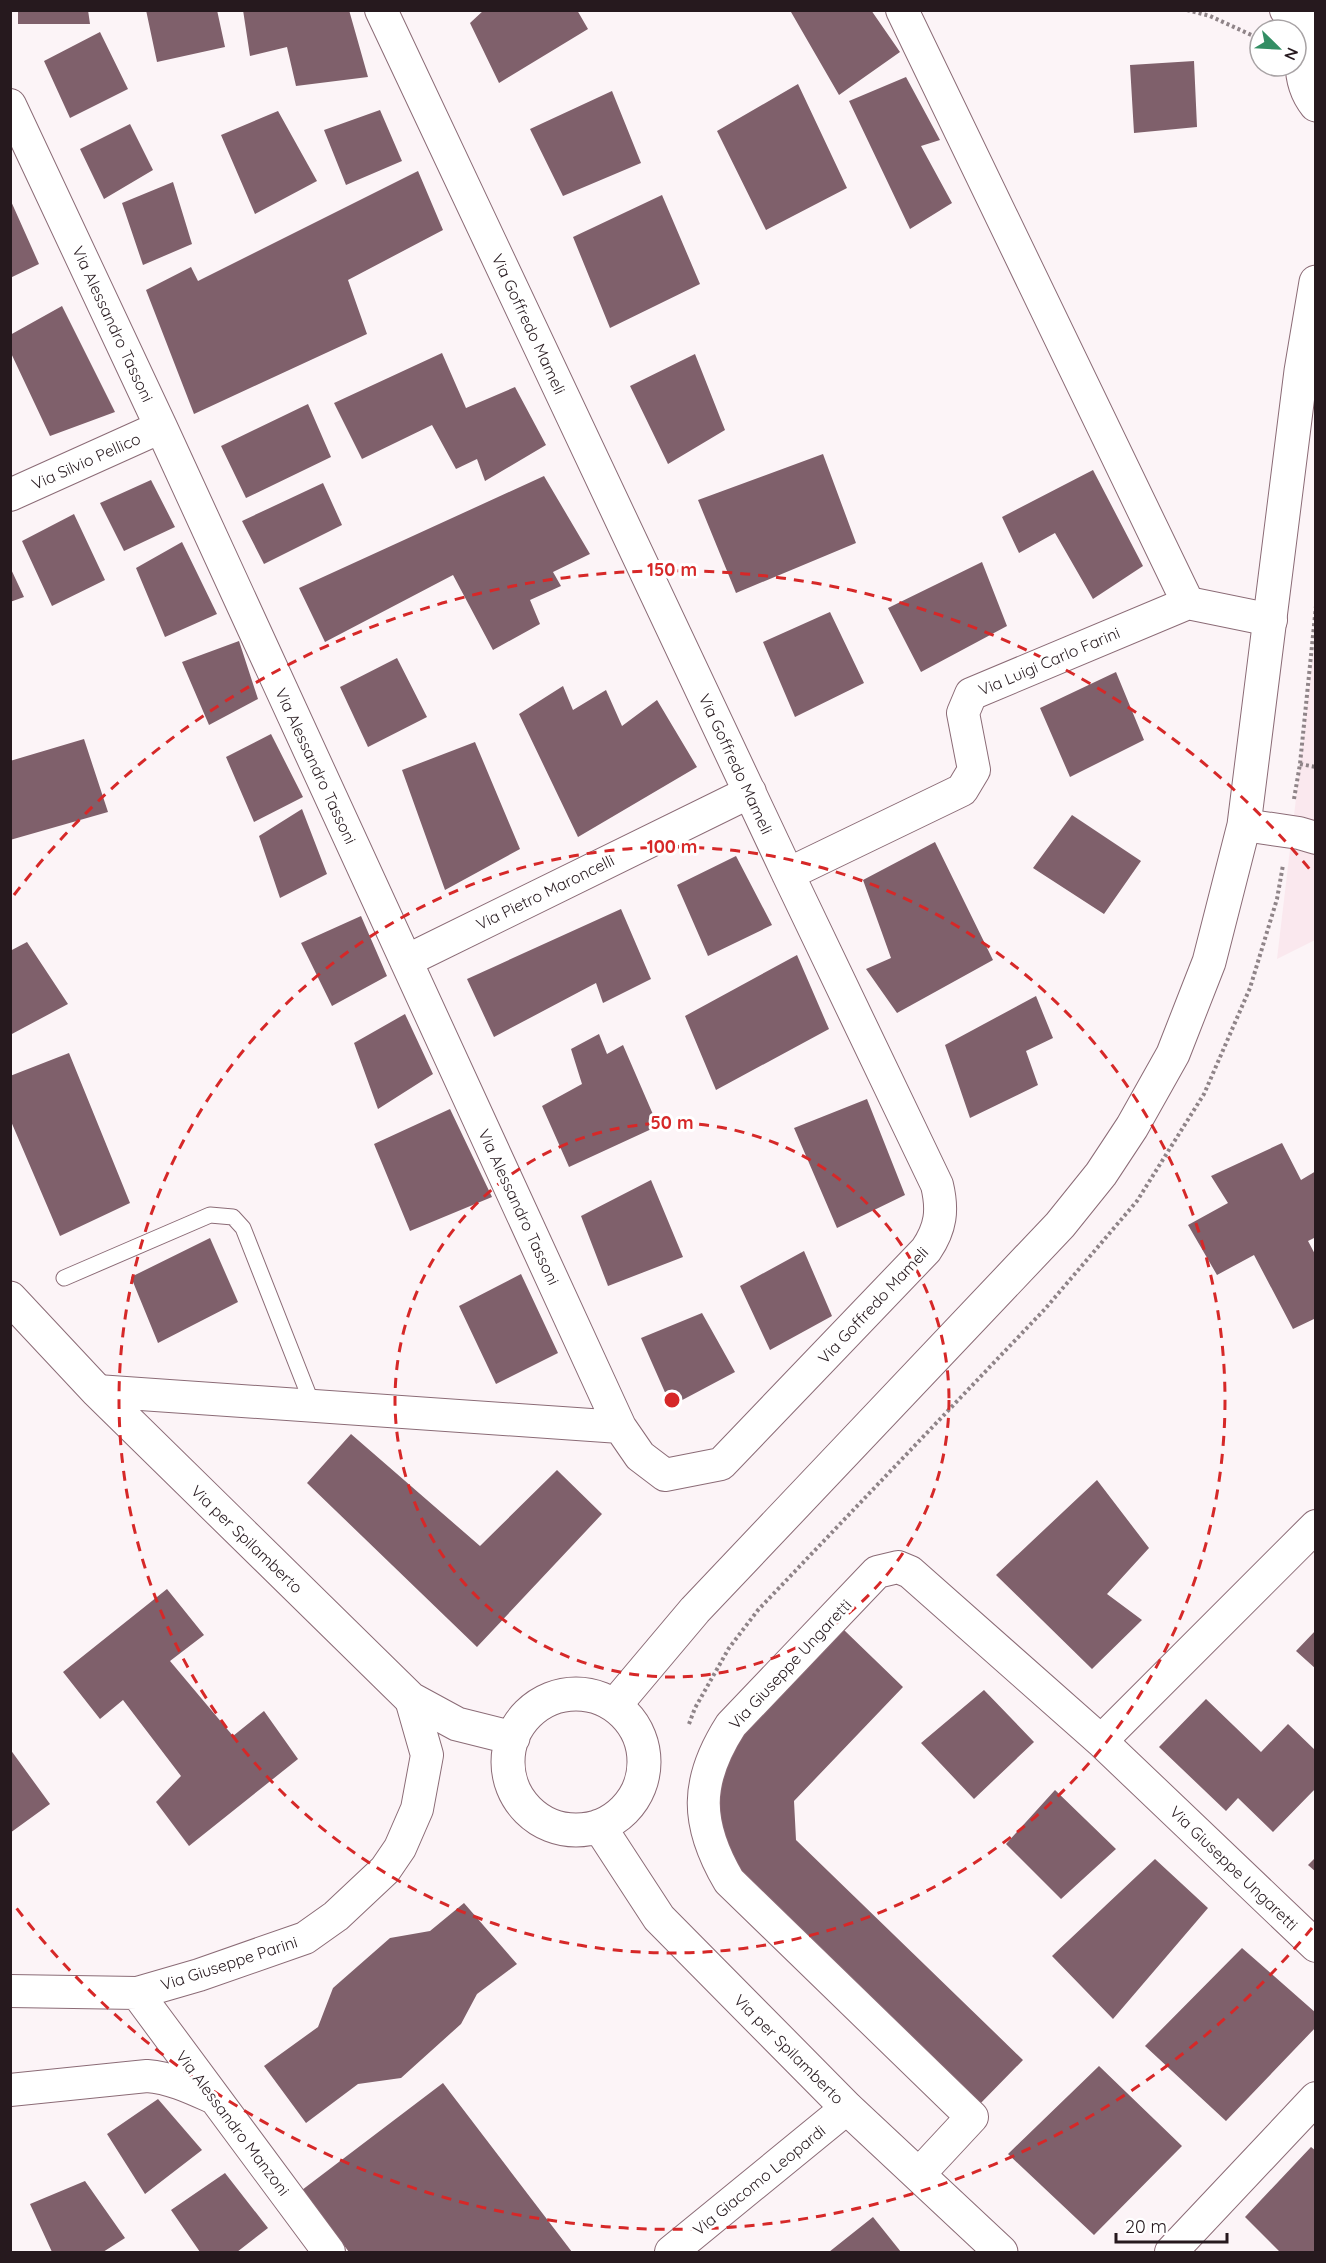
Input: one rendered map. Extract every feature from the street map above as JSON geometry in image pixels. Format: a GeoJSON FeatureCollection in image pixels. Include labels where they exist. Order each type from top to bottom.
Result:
{"type":"FeatureCollection","features":[{"type":"Feature","properties":{"kind":"main road"},"geometry":{"type":"LineString","coordinates":[[1304,16],[1301,62],[1305,82],[1316,105]]}},
{"type":"Feature","properties":{"kind":"main road"},"geometry":{"type":"LineString","coordinates":[[615,1705],[695,1610],[1060,1226],[1101,1173],[1132,1127],[1173,1054],[1209,962],[1244,825],[1301,371],[1316,282]]}},
{"type":"Feature","properties":{"kind":"main road","name":"Via per Spilamberto"},"geometry":{"type":"LineString","coordinates":[[10,1298],[97,1391],[411,1699],[457,1724],[513,1738]]}},
{"type":"Feature","properties":{"kind":"main road"},"geometry":{"type":"LineString","coordinates":[[576,1694],[597,1696],[615,1705],[632,1723],[642,1746],[644,1770],[636,1794],[620,1814],[598,1826],[577,1830],[555,1827],[536,1816],[520,1801],[511,1781],[509,1759],[513,1738],[523,1720],[538,1706],[556,1696],[576,1694]]}},
{"type":"Feature","properties":{"kind":"main road","name":"Via per Spilamberto"},"geometry":{"type":"LineString","coordinates":[[598,1826],[659,1918],[847,2108],[1001,2253]]}},
{"type":"Feature","properties":{"kind":"street","name":"Via Goffredo Mameli"},"geometry":{"type":"LineString","coordinates":[[381,10],[937,1185],[941,1202],[941,1218],[936,1235],[926,1250],[721,1464]]}},
{"type":"Feature","properties":{"kind":"street"},"geometry":{"type":"LineString","coordinates":[[902,10],[1188,603],[1271,620]]}},
{"type":"Feature","properties":{"kind":"street","name":"Via Alessandro Tassoni"},"geometry":{"type":"LineString","coordinates":[[10,105],[161,427],[620,1427],[640,1456],[665,1476],[721,1464]]}},
{"type":"Feature","properties":{"kind":"street","name":"Via Silvio Pellico"},"geometry":{"type":"LineString","coordinates":[[10,495],[161,427]]}},
{"type":"Feature","properties":{"kind":"street","name":"Via Luigi Carlo Farini"},"geometry":{"type":"LineString","coordinates":[[788,874],[962,790],[974,770],[963,713],[971,694],[1188,603]]}},
{"type":"Feature","properties":{"kind":"street","name":"Via Pietro Maroncelli"},"geometry":{"type":"LineString","coordinates":[[406,961],[750,792]]}},
{"type":"Feature","properties":{"kind":"street"},"geometry":{"type":"LineString","coordinates":[[1244,825],[1299,833],[1316,838]]}},
{"type":"Feature","properties":{"kind":"street"},"geometry":{"type":"LineString","coordinates":[[97,1391],[620,1427]]}},
{"type":"Feature","properties":{"kind":"street"},"geometry":{"type":"LineString","coordinates":[[1101,1741],[1316,1526]]}},
{"type":"Feature","properties":{"kind":"street","name":"Via Giuseppe Ungaretti"},"geometry":{"type":"LineString","coordinates":[[919,2174],[972,2117],[729,1881],[716,1859],[706,1831],[704,1803],[707,1774],[718,1746],[731,1725],[877,1572],[898,1567],[910,1572],[1101,1741],[1316,1946]]}},
{"type":"Feature","properties":{"kind":"street","name":"Via Giuseppe Parini"},"geometry":{"type":"LineString","coordinates":[[10,1991],[137,1993],[209,1972],[304,1938],[336,1916],[385,1870],[400,1848],[417,1809],[427,1755],[411,1699]]}},
{"type":"Feature","properties":{"kind":"street","name":"Via Alessandro Manzoni"},"geometry":{"type":"LineString","coordinates":[[137,1993],[329,2253]]}},
{"type":"Feature","properties":{"kind":"street"},"geometry":{"type":"LineString","coordinates":[[10,2090],[147,2076],[172,2080],[213,2097]]}},
{"type":"Feature","properties":{"kind":"street"},"geometry":{"type":"LineString","coordinates":[[1171,2253],[1316,2098]]}},
{"type":"Feature","properties":{"kind":"street","name":"Via Giacomo Leopardi"},"geometry":{"type":"LineString","coordinates":[[671,2253],[847,2108]]}},
{"type":"Feature","properties":{"kind":"lane"},"geometry":{"type":"LineString","coordinates":[[64,1278],[210,1215],[232,1217],[243,1228],[313,1406]]}},
{"type":"Feature","properties":{"kind":"path"},"geometry":{"type":"LineString","coordinates":[[1187,10],[1210,16],[1248,33]]}},
{"type":"Feature","properties":{"kind":"path"},"geometry":{"type":"LineString","coordinates":[[1300,764],[1316,767]]}},
{"type":"Feature","properties":{"kind":"shaded area"},"geometry":{"type":"Polygon","coordinates":[[[1315,638],[1315,940],[1277,959],[1315,638]]]}},
{"type":"Feature","properties":{"kind":"building"},"geometry":{"type":"Polygon","coordinates":[[[18,10],[88,10],[90,24],[18,24],[18,10]]]}},
{"type":"Feature","properties":{"kind":"building"},"geometry":{"type":"Polygon","coordinates":[[[146,10],[217,10],[225,47],[157,62],[146,10]]]}},
{"type":"Feature","properties":{"kind":"building"},"geometry":{"type":"Polygon","coordinates":[[[243,10],[349,10],[368,77],[296,86],[287,47],[250,56],[243,10]]]}},
{"type":"Feature","properties":{"kind":"building"},"geometry":{"type":"Polygon","coordinates":[[[484,10],[577,10],[588,29],[499,83],[470,23],[484,10]]]}},
{"type":"Feature","properties":{"kind":"building"},"geometry":{"type":"Polygon","coordinates":[[[793,10],[871,10],[900,52],[839,95],[791,12],[793,10]]]}},
{"type":"Feature","properties":{"kind":"building"},"geometry":{"type":"Polygon","coordinates":[[[100,32],[128,89],[70,118],[44,61],[100,32]]]}},
{"type":"Feature","properties":{"kind":"building"},"geometry":{"type":"Polygon","coordinates":[[[1194,61],[1197,127],[1134,133],[1130,65],[1194,61]]]}},
{"type":"Feature","properties":{"kind":"building"},"geometry":{"type":"Polygon","coordinates":[[[906,77],[940,140],[921,146],[952,203],[910,229],[849,101],[906,77]]]}},
{"type":"Feature","properties":{"kind":"building"},"geometry":{"type":"Polygon","coordinates":[[[798,84],[847,188],[766,230],[717,131],[798,84]]]}},
{"type":"Feature","properties":{"kind":"building"},"geometry":{"type":"Polygon","coordinates":[[[612,91],[641,163],[563,196],[530,129],[612,91]]]}},
{"type":"Feature","properties":{"kind":"building"},"geometry":{"type":"Polygon","coordinates":[[[380,110],[402,161],[346,185],[324,130],[380,110]]]}},
{"type":"Feature","properties":{"kind":"building"},"geometry":{"type":"Polygon","coordinates":[[[278,111],[317,181],[255,214],[221,135],[278,111]]]}},
{"type":"Feature","properties":{"kind":"building"},"geometry":{"type":"Polygon","coordinates":[[[130,124],[153,170],[104,199],[80,149],[130,124]]]}},
{"type":"Feature","properties":{"kind":"building"},"geometry":{"type":"Polygon","coordinates":[[[418,171],[443,230],[348,280],[367,334],[194,414],[146,290],[191,267],[198,281],[418,171]]]}},
{"type":"Feature","properties":{"kind":"building"},"geometry":{"type":"Polygon","coordinates":[[[173,182],[192,244],[143,265],[122,203],[173,182]]]}},
{"type":"Feature","properties":{"kind":"building"},"geometry":{"type":"Polygon","coordinates":[[[662,195],[700,284],[610,328],[573,237],[662,195]]]}},
{"type":"Feature","properties":{"kind":"building"},"geometry":{"type":"Polygon","coordinates":[[[10,199],[39,264],[10,278],[10,199]]]}},
{"type":"Feature","properties":{"kind":"building"},"geometry":{"type":"Polygon","coordinates":[[[62,306],[115,412],[50,436],[10,351],[10,335],[62,306]]]}},
{"type":"Feature","properties":{"kind":"building"},"geometry":{"type":"Polygon","coordinates":[[[442,353],[466,408],[515,387],[546,445],[485,481],[477,459],[456,469],[432,425],[362,459],[334,403],[442,353]]]}},
{"type":"Feature","properties":{"kind":"building"},"geometry":{"type":"Polygon","coordinates":[[[695,354],[725,430],[668,464],[630,386],[695,354]]]}},
{"type":"Feature","properties":{"kind":"building"},"geometry":{"type":"Polygon","coordinates":[[[308,404],[331,457],[246,498],[221,446],[308,404]]]}},
{"type":"Feature","properties":{"kind":"building"},"geometry":{"type":"Polygon","coordinates":[[[823,454],[856,543],[736,593],[698,500],[823,454]]]}},
{"type":"Feature","properties":{"kind":"building"},"geometry":{"type":"Polygon","coordinates":[[[1093,470],[1143,566],[1093,599],[1055,533],[1019,553],[1002,517],[1093,470]]]}},
{"type":"Feature","properties":{"kind":"building"},"geometry":{"type":"Polygon","coordinates":[[[544,476],[590,554],[553,572],[561,586],[530,600],[540,624],[493,650],[453,575],[325,642],[299,588],[544,476]]]}},
{"type":"Feature","properties":{"kind":"building"},"geometry":{"type":"Polygon","coordinates":[[[151,480],[175,527],[124,551],[100,503],[151,480]]]}},
{"type":"Feature","properties":{"kind":"building"},"geometry":{"type":"Polygon","coordinates":[[[323,483],[342,525],[264,564],[242,521],[323,483]]]}},
{"type":"Feature","properties":{"kind":"building"},"geometry":{"type":"Polygon","coordinates":[[[74,514],[105,580],[52,606],[22,541],[74,514]]]}},
{"type":"Feature","properties":{"kind":"building"},"geometry":{"type":"Polygon","coordinates":[[[182,542],[217,614],[165,637],[136,568],[182,542]]]}},
{"type":"Feature","properties":{"kind":"building"},"geometry":{"type":"Polygon","coordinates":[[[982,562],[1007,626],[921,672],[888,608],[982,562]]]}},
{"type":"Feature","properties":{"kind":"building"},"geometry":{"type":"Polygon","coordinates":[[[10,567],[24,597],[10,602],[10,567]]]}},
{"type":"Feature","properties":{"kind":"building"},"geometry":{"type":"Polygon","coordinates":[[[830,612],[864,683],[795,717],[763,642],[830,612]]]}},
{"type":"Feature","properties":{"kind":"building"},"geometry":{"type":"Polygon","coordinates":[[[239,641],[258,699],[209,725],[182,662],[239,641]]]}},
{"type":"Feature","properties":{"kind":"building"},"geometry":{"type":"Polygon","coordinates":[[[397,658],[427,717],[368,747],[340,687],[397,658]]]}},
{"type":"Feature","properties":{"kind":"building"},"geometry":{"type":"Polygon","coordinates":[[[1116,672],[1144,740],[1070,777],[1040,708],[1116,672]]]}},
{"type":"Feature","properties":{"kind":"building"},"geometry":{"type":"Polygon","coordinates":[[[563,686],[573,710],[606,690],[622,726],[657,700],[697,767],[578,837],[519,714],[563,686]]]}},
{"type":"Feature","properties":{"kind":"building"},"geometry":{"type":"Polygon","coordinates":[[[271,734],[303,797],[254,822],[226,757],[271,734]]]}},
{"type":"Feature","properties":{"kind":"building"},"geometry":{"type":"Polygon","coordinates":[[[84,739],[108,812],[10,840],[10,761],[84,739]]]}},
{"type":"Feature","properties":{"kind":"building"},"geometry":{"type":"Polygon","coordinates":[[[475,742],[520,849],[445,890],[402,770],[475,742]]]}},
{"type":"Feature","properties":{"kind":"building"},"geometry":{"type":"Polygon","coordinates":[[[302,809],[327,874],[280,898],[259,836],[302,809]]]}},
{"type":"Feature","properties":{"kind":"building"},"geometry":{"type":"Polygon","coordinates":[[[1072,815],[1141,861],[1104,914],[1033,868],[1072,815]]]}},
{"type":"Feature","properties":{"kind":"building"},"geometry":{"type":"Polygon","coordinates":[[[935,842],[993,960],[897,1013],[866,969],[891,958],[863,880],[935,842]]]}},
{"type":"Feature","properties":{"kind":"building"},"geometry":{"type":"Polygon","coordinates":[[[736,856],[772,925],[708,956],[677,885],[736,856]]]}},
{"type":"Feature","properties":{"kind":"building"},"geometry":{"type":"Polygon","coordinates":[[[621,909],[651,979],[603,1003],[596,983],[494,1037],[467,979],[621,909]]]}},
{"type":"Feature","properties":{"kind":"building"},"geometry":{"type":"Polygon","coordinates":[[[361,916],[387,976],[332,1006],[301,943],[361,916]]]}},
{"type":"Feature","properties":{"kind":"building"},"geometry":{"type":"Polygon","coordinates":[[[27,942],[68,1004],[10,1035],[10,951],[27,942]]]}},
{"type":"Feature","properties":{"kind":"building"},"geometry":{"type":"Polygon","coordinates":[[[797,955],[829,1029],[716,1090],[685,1016],[797,955]]]}},
{"type":"Feature","properties":{"kind":"building"},"geometry":{"type":"Polygon","coordinates":[[[1036,996],[1053,1038],[1026,1051],[1038,1085],[970,1118],[945,1045],[1036,996]]]}},
{"type":"Feature","properties":{"kind":"building"},"geometry":{"type":"Polygon","coordinates":[[[405,1014],[433,1074],[378,1109],[354,1043],[405,1014]]]}},
{"type":"Feature","properties":{"kind":"building"},"geometry":{"type":"Polygon","coordinates":[[[599,1034],[607,1054],[623,1045],[658,1126],[569,1167],[542,1106],[582,1084],[571,1049],[599,1034]]]}},
{"type":"Feature","properties":{"kind":"building"},"geometry":{"type":"Polygon","coordinates":[[[69,1053],[130,1203],[60,1236],[10,1119],[10,1076],[69,1053]]]}},
{"type":"Feature","properties":{"kind":"building"},"geometry":{"type":"Polygon","coordinates":[[[867,1099],[905,1195],[837,1228],[794,1128],[867,1099]]]}},
{"type":"Feature","properties":{"kind":"building"},"geometry":{"type":"Polygon","coordinates":[[[450,1109],[492,1197],[410,1231],[374,1144],[450,1109]]]}},
{"type":"Feature","properties":{"kind":"building"},"geometry":{"type":"Polygon","coordinates":[[[1282,1143],[1301,1180],[1316,1171],[1316,1237],[1308,1241],[1316,1256],[1316,1318],[1293,1329],[1254,1255],[1217,1275],[1188,1225],[1228,1203],[1211,1176],[1282,1143]]]}},
{"type":"Feature","properties":{"kind":"building"},"geometry":{"type":"Polygon","coordinates":[[[651,1180],[683,1257],[608,1286],[581,1216],[651,1180]]]}},
{"type":"Feature","properties":{"kind":"building"},"geometry":{"type":"Polygon","coordinates":[[[210,1238],[238,1302],[158,1343],[131,1277],[210,1238]]]}},
{"type":"Feature","properties":{"kind":"building"},"geometry":{"type":"Polygon","coordinates":[[[804,1251],[832,1316],[770,1350],[740,1286],[804,1251]]]}},
{"type":"Feature","properties":{"kind":"building"},"geometry":{"type":"Polygon","coordinates":[[[521,1274],[558,1353],[496,1384],[459,1306],[521,1274]]]}},
{"type":"Feature","properties":{"kind":"building"},"geometry":{"type":"Polygon","coordinates":[[[702,1313],[735,1372],[671,1406],[641,1338],[702,1313]]]}},
{"type":"Feature","properties":{"kind":"building"},"geometry":{"type":"Polygon","coordinates":[[[351,1434],[480,1546],[557,1470],[602,1514],[477,1647],[307,1483],[351,1434]]]}},
{"type":"Feature","properties":{"kind":"building"},"geometry":{"type":"Polygon","coordinates":[[[1097,1480],[1149,1548],[1107,1594],[1142,1620],[1092,1669],[996,1575],[1097,1480]]]}},
{"type":"Feature","properties":{"kind":"building"},"geometry":{"type":"Polygon","coordinates":[[[167,1589],[204,1635],[170,1661],[233,1736],[264,1711],[298,1759],[189,1846],[156,1802],[181,1776],[123,1700],[100,1719],[63,1672],[167,1589]]]}},
{"type":"Feature","properties":{"kind":"building"},"geometry":{"type":"Polygon","coordinates":[[[844,1630],[903,1687],[794,1801],[796,1840],[1023,2060],[975,2109],[735,1877],[714,1795],[733,1745],[844,1630]]]}},
{"type":"Feature","properties":{"kind":"building"},"geometry":{"type":"Polygon","coordinates":[[[1316,1630],[1316,1669],[1296,1651],[1316,1630]]]}},
{"type":"Feature","properties":{"kind":"building"},"geometry":{"type":"Polygon","coordinates":[[[984,1690],[1034,1742],[974,1799],[921,1743],[984,1690]]]}},
{"type":"Feature","properties":{"kind":"building"},"geometry":{"type":"Polygon","coordinates":[[[1206,1699],[1261,1752],[1288,1724],[1316,1751],[1316,1788],[1273,1832],[1238,1798],[1226,1811],[1159,1747],[1206,1699]]]}},
{"type":"Feature","properties":{"kind":"building"},"geometry":{"type":"Polygon","coordinates":[[[10,1749],[50,1804],[10,1833],[10,1749]]]}},
{"type":"Feature","properties":{"kind":"building"},"geometry":{"type":"Polygon","coordinates":[[[1055,1790],[1116,1849],[1061,1899],[1006,1844],[1055,1790]]]}},
{"type":"Feature","properties":{"kind":"building"},"geometry":{"type":"Polygon","coordinates":[[[1316,1857],[1316,1872],[1308,1865],[1316,1857]]]}},
{"type":"Feature","properties":{"kind":"building"},"geometry":{"type":"Polygon","coordinates":[[[1155,1859],[1208,1908],[1113,2019],[1052,1956],[1155,1859]]]}},
{"type":"Feature","properties":{"kind":"building"},"geometry":{"type":"Polygon","coordinates":[[[464,1903],[517,1964],[477,1994],[461,2024],[401,2078],[358,2084],[306,2123],[264,2066],[318,2027],[333,1988],[390,1938],[430,1931],[464,1903]]]}},
{"type":"Feature","properties":{"kind":"building"},"geometry":{"type":"Polygon","coordinates":[[[1242,1948],[1316,2013],[1316,2027],[1226,2121],[1145,2046],[1242,1948]]]}},
{"type":"Feature","properties":{"kind":"building"},"geometry":{"type":"Polygon","coordinates":[[[1099,2066],[1182,2146],[1094,2235],[1008,2154],[1099,2066]]]}},
{"type":"Feature","properties":{"kind":"building"},"geometry":{"type":"Polygon","coordinates":[[[443,2083],[572,2252],[349,2252],[302,2190],[443,2083]]]}},
{"type":"Feature","properties":{"kind":"building"},"geometry":{"type":"Polygon","coordinates":[[[158,2099],[202,2150],[145,2194],[107,2134],[158,2099]]]}},
{"type":"Feature","properties":{"kind":"building"},"geometry":{"type":"Polygon","coordinates":[[[1311,2147],[1316,2151],[1316,2252],[1280,2252],[1245,2217],[1311,2147]]]}},
{"type":"Feature","properties":{"kind":"building"},"geometry":{"type":"Polygon","coordinates":[[[225,2173],[268,2228],[237,2252],[200,2252],[171,2210],[225,2173]]]}},
{"type":"Feature","properties":{"kind":"building"},"geometry":{"type":"Polygon","coordinates":[[[85,2181],[125,2238],[103,2252],[52,2252],[30,2204],[85,2181]]]}},
{"type":"Feature","properties":{"kind":"building"},"geometry":{"type":"Polygon","coordinates":[[[873,2217],[901,2252],[829,2252],[873,2217]]]}}]}
